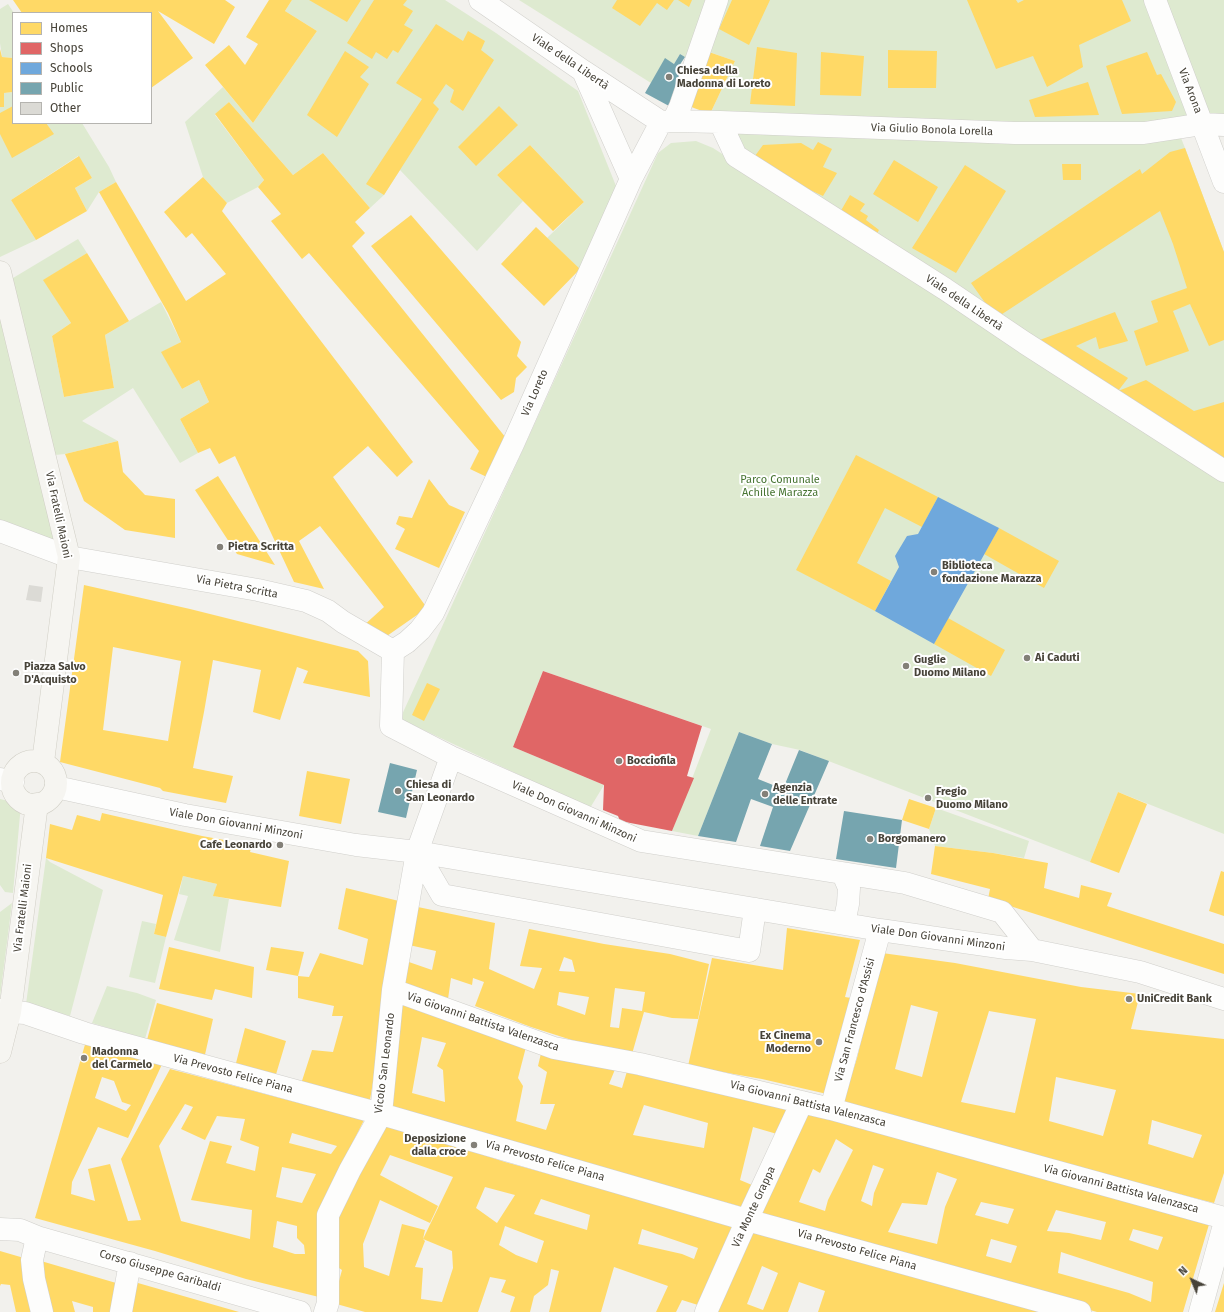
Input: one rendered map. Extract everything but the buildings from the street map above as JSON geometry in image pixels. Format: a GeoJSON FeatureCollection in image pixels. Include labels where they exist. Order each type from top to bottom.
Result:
{"type":"FeatureCollection","features":[{"type":"Feature","properties":{"kind":"main road","name":"Via Fratelli Maioni"},"geometry":{"type":"LineString","coordinates":[[0,272],[69,557],[43,762]]}},
{"type":"Feature","properties":{"kind":"main road"},"geometry":{"type":"LineString","coordinates":[[29,761],[43,762],[52,770],[56,781],[54,794],[43,803],[29,804],[22,801],[17,796],[14,789],[6,781],[14,775],[17,769],[23,764],[29,761]]}},
{"type":"Feature","properties":{"kind":"main road","name":"Via Fratelli Maioni"},"geometry":{"type":"LineString","coordinates":[[0,1052],[37,804]]}},
{"type":"Feature","properties":{"kind":"street","name":"Viale della Libertà"},"geometry":{"type":"LineString","coordinates":[[480,0],[583,71],[667,122]]}},
{"type":"Feature","properties":{"kind":"street","name":"Via Loreto"},"geometry":{"type":"LineString","coordinates":[[393,651],[407,642],[420,630],[433,613],[512,444],[631,179],[667,122],[680,107],[717,0]]}},
{"type":"Feature","properties":{"kind":"street","name":"Via Arona"},"geometry":{"type":"LineString","coordinates":[[1155,0],[1224,182]]}},
{"type":"Feature","properties":{"kind":"street"},"geometry":{"type":"LineString","coordinates":[[583,71],[631,179]]}},
{"type":"Feature","properties":{"kind":"street","name":"Via Giulio Bonola Lorella"},"geometry":{"type":"LineString","coordinates":[[667,122],[720,122],[1023,133],[1144,133],[1203,124],[1224,125]]}},
{"type":"Feature","properties":{"kind":"street","name":"Viale della Libertà"},"geometry":{"type":"LineString","coordinates":[[720,122],[736,156],[1224,471]]}},
{"type":"Feature","properties":{"kind":"street","name":"Via Pietra Scritta"},"geometry":{"type":"LineString","coordinates":[[0,531],[69,557],[258,590],[306,601],[328,611],[393,651]]}},
{"type":"Feature","properties":{"kind":"street","name":"Viale Don Giovanni Minzoni"},"geometry":{"type":"LineString","coordinates":[[393,651],[391,726],[451,757],[641,842],[905,883],[1002,912],[1032,950]]}},
{"type":"Feature","properties":{"kind":"street","name":"Vicolo San Leonardo"},"geometry":{"type":"LineString","coordinates":[[325,1312],[328,1303],[328,1215],[350,1170],[381,1114],[393,990],[417,852],[451,757]]}},
{"type":"Feature","properties":{"kind":"street","name":"Viale Don Giovanni Minzoni"},"geometry":{"type":"LineString","coordinates":[[56,787],[185,815],[278,832],[356,845],[417,852],[880,930],[1006,948],[1032,950],[1140,972],[1224,999]]}},
{"type":"Feature","properties":{"kind":"street"},"geometry":{"type":"LineString","coordinates":[[417,852],[442,895],[749,951],[756,909]]}},
{"type":"Feature","properties":{"kind":"street"},"geometry":{"type":"LineString","coordinates":[[843,874],[849,888],[848,904],[844,924]]}},
{"type":"Feature","properties":{"kind":"street","name":"Via San Francesco d'Assisi"},"geometry":{"type":"LineString","coordinates":[[831,1109],[880,930]]}},
{"type":"Feature","properties":{"kind":"street","name":"Via Giovanni Battista Valenzasca"},"geometry":{"type":"LineString","coordinates":[[393,990],[554,1048],[640,1064],[831,1109],[1224,1218]]}},
{"type":"Feature","properties":{"kind":"street","name":"Via Prevosto Felice Piana"},"geometry":{"type":"LineString","coordinates":[[5,1011],[25,1013],[84,1033],[381,1114],[747,1220],[1080,1312]]}},
{"type":"Feature","properties":{"kind":"street","name":"Via Monte Grappa"},"geometry":{"type":"LineString","coordinates":[[706,1312],[802,1102]]}},
{"type":"Feature","properties":{"kind":"street","name":"Corso Giuseppe Garibaldi"},"geometry":{"type":"LineString","coordinates":[[0,1215],[19,1232],[130,1262],[300,1312]]}},
{"type":"Feature","properties":{"kind":"street"},"geometry":{"type":"LineString","coordinates":[[1200,1312],[1224,1225]]}},
{"type":"Feature","properties":{"kind":"street"},"geometry":{"type":"LineString","coordinates":[[19,1232],[32,1260],[34,1279],[42,1312]]}},
{"type":"Feature","properties":{"kind":"street"},"geometry":{"type":"LineString","coordinates":[[122,1312],[130,1262]]}},
{"type":"Feature","properties":{"kind":"green space"},"geometry":{"type":"Polygon","coordinates":[[[292,0],[445,0],[496,33],[578,91],[622,201],[587,276],[547,238],[584,202],[530,145],[497,175],[523,201],[477,251],[400,170],[384,195],[370,208],[323,153],[293,175],[229,102],[215,115],[264,180],[258,187],[227,203],[203,177],[185,122],[223,87],[253,123],[317,31],[285,11],[292,0]]]}},
{"type":"Feature","properties":{"kind":"green space"},"geometry":{"type":"Polygon","coordinates":[[[519,0],[1224,0],[1224,115],[1198,111],[1177,128],[1224,252],[1224,470],[736,156],[710,114],[735,61],[706,51],[695,63],[680,54],[674,64],[665,59],[651,83],[519,0]]]}},
{"type":"Feature","properties":{"kind":"green space"},"geometry":{"type":"Polygon","coordinates":[[[8,4],[13,12],[12,12],[12,58],[2,57],[0,43],[0,9],[8,4]]]}},
{"type":"Feature","properties":{"kind":"green space"},"geometry":{"type":"Polygon","coordinates":[[[12,92],[12,124],[83,124],[109,167],[116,182],[99,192],[87,211],[75,188],[92,178],[78,156],[11,200],[36,240],[0,257],[0,107],[4,107],[4,93],[12,92]]]}},
{"type":"Feature","properties":{"kind":"green space","name":"Parco Comunale Achille Marazza"},"geometry":{"type":"Polygon","coordinates":[[[696,141],[713,148],[1224,478],[1224,834],[1118,792],[1090,862],[800,750],[772,744],[739,732],[698,836],[672,831],[711,729],[543,671],[513,747],[604,785],[590,808],[400,719],[658,153],[671,143],[696,141]]]}},
{"type":"Feature","properties":{"kind":"green space"},"geometry":{"type":"Polygon","coordinates":[[[78,239],[87,253],[44,280],[71,323],[52,336],[64,397],[114,388],[105,335],[161,302],[181,342],[162,352],[182,389],[199,380],[209,402],[180,419],[198,453],[180,463],[133,388],[82,421],[118,441],[65,454],[45,456],[69,557],[0,531],[0,272],[3,284],[78,239]]]}},
{"type":"Feature","properties":{"kind":"green space"},"geometry":{"type":"Polygon","coordinates":[[[0,799],[21,804],[13,893],[5,892],[0,885],[0,799]]]}},
{"type":"Feature","properties":{"kind":"green space"},"geometry":{"type":"Polygon","coordinates":[[[936,808],[1029,841],[1024,858],[935,846],[929,829],[936,808]]]}},
{"type":"Feature","properties":{"kind":"green space"},"geometry":{"type":"Polygon","coordinates":[[[46,858],[50,862],[103,890],[70,1016],[26,1004],[46,858]]]}},
{"type":"Feature","properties":{"kind":"green space"},"geometry":{"type":"Polygon","coordinates":[[[183,876],[217,884],[214,896],[229,899],[220,952],[174,940],[188,896],[179,894],[183,876]]]}},
{"type":"Feature","properties":{"kind":"green space"},"geometry":{"type":"Polygon","coordinates":[[[12,903],[0,997],[0,912],[12,903]]]}},
{"type":"Feature","properties":{"kind":"green space"},"geometry":{"type":"Polygon","coordinates":[[[142,921],[156,924],[154,934],[166,937],[155,983],[129,977],[142,921]]]}},
{"type":"Feature","properties":{"kind":"green space"},"geometry":{"type":"Polygon","coordinates":[[[107,986],[137,993],[156,1000],[145,1039],[92,1023],[107,986]]]}},
{"type":"Feature","properties":{"kind":"place","name":"Chiesa della Madonna di Loreto"},"geometry":{"type":"Point","coordinates":[669,77]}},
{"type":"Feature","properties":{"kind":"place","name":"Pietra Scritta"},"geometry":{"type":"Point","coordinates":[220,547]}},
{"type":"Feature","properties":{"kind":"place","name":"Biblioteca fondazione Marazza"},"geometry":{"type":"Point","coordinates":[934,572]}},
{"type":"Feature","properties":{"kind":"place","name":"Ai Caduti"},"geometry":{"type":"Point","coordinates":[1027,658]}},
{"type":"Feature","properties":{"kind":"place","name":"Guglie Duomo Milano"},"geometry":{"type":"Point","coordinates":[906,666]}},
{"type":"Feature","properties":{"kind":"place","name":"Piazza Salvo D'Acquisto"},"geometry":{"type":"Point","coordinates":[16,673]}},
{"type":"Feature","properties":{"kind":"place","name":"Bocciofila"},"geometry":{"type":"Point","coordinates":[619,761]}},
{"type":"Feature","properties":{"kind":"place","name":"Chiesa di San Leonardo"},"geometry":{"type":"Point","coordinates":[398,791]}},
{"type":"Feature","properties":{"kind":"place","name":"Agenzia delle Entrate"},"geometry":{"type":"Point","coordinates":[765,794]}},
{"type":"Feature","properties":{"kind":"place","name":"Fregio Duomo Milano"},"geometry":{"type":"Point","coordinates":[928,798]}},
{"type":"Feature","properties":{"kind":"place","name":"Borgomanero"},"geometry":{"type":"Point","coordinates":[870,839]}},
{"type":"Feature","properties":{"kind":"place","name":"Cafe Leonardo"},"geometry":{"type":"Point","coordinates":[280,845]}},
{"type":"Feature","properties":{"kind":"place","name":"UniCredit Bank"},"geometry":{"type":"Point","coordinates":[1129,999]}},
{"type":"Feature","properties":{"kind":"place","name":"Ex Cinema Moderno"},"geometry":{"type":"Point","coordinates":[819,1042]}},
{"type":"Feature","properties":{"kind":"place","name":"Madonna del Carmelo"},"geometry":{"type":"Point","coordinates":[84,1058]}},
{"type":"Feature","properties":{"kind":"place","name":"Deposizione dalla croce"},"geometry":{"type":"Point","coordinates":[474,1145]}}]}
